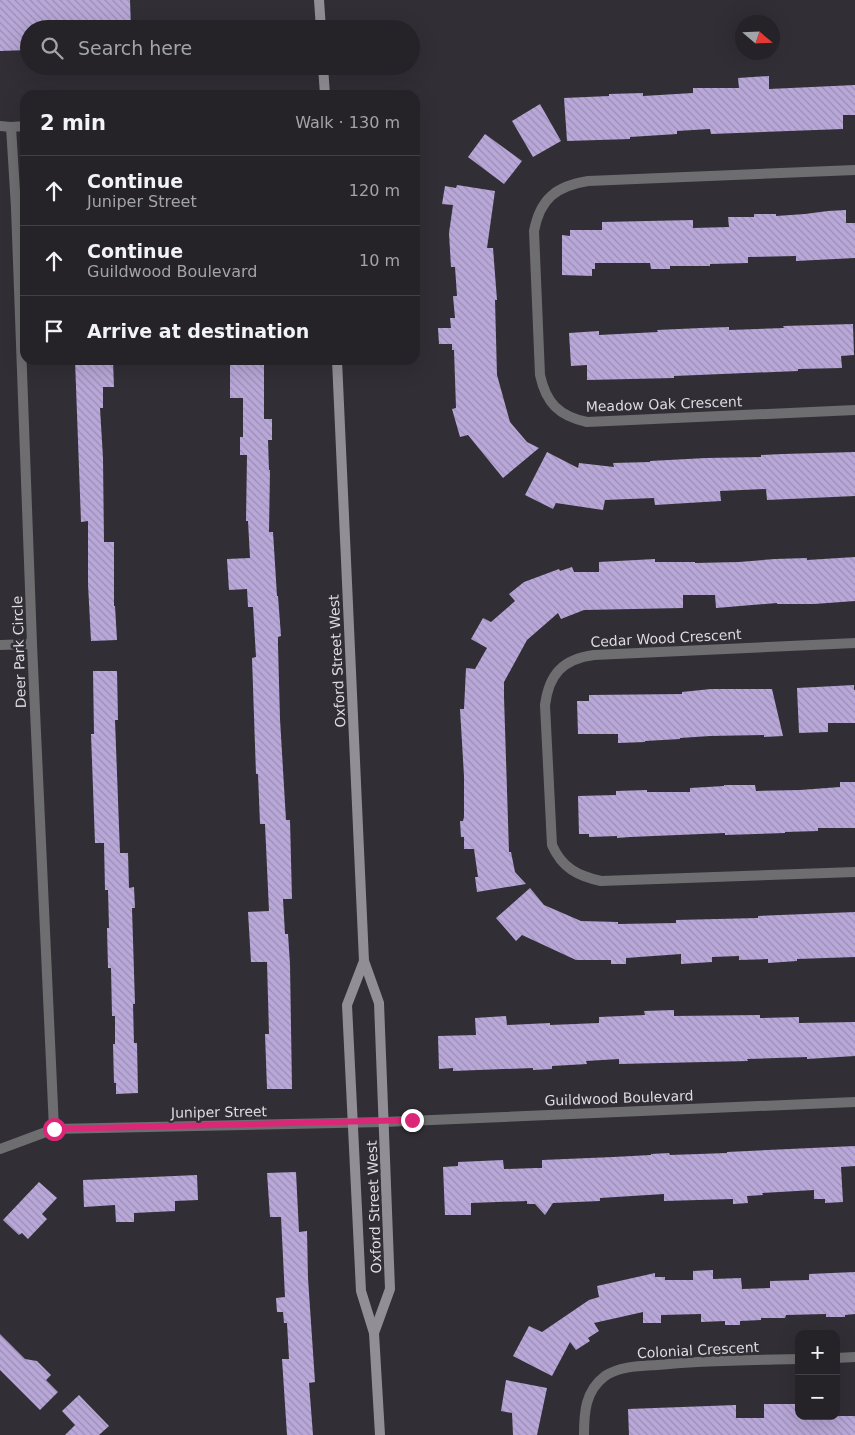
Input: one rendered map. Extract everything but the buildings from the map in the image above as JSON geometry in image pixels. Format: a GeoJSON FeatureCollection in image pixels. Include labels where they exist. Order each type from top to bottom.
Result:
{"type":"FeatureCollection","features":[{"type":"Feature","properties":{"kind":"main road"},"geometry":{"type":"LineString","coordinates":[[319,0],[320,20]]}},
{"type":"Feature","properties":{"kind":"main road"},"geometry":{"type":"LineString","coordinates":[[324,75],[325,90]]}},
{"type":"Feature","properties":{"kind":"main road","name":"Oxford Street West"},"geometry":{"type":"LineString","coordinates":[[337,365],[364,961],[379,1003],[384,1122],[390,1289],[374,1333]]}},
{"type":"Feature","properties":{"kind":"main road","name":"Oxford Street West"},"geometry":{"type":"LineString","coordinates":[[364,961],[347,1005],[361,1291],[374,1333],[380,1435]]}},
{"type":"Feature","properties":{"kind":"street"},"geometry":{"type":"LineString","coordinates":[[0,126],[20,126]]}},
{"type":"Feature","properties":{"kind":"street","name":"Deer Park Circle"},"geometry":{"type":"LineString","coordinates":[[11,127],[20,317]]}},
{"type":"Feature","properties":{"kind":"street","name":"Meadow Oak Crescent"},"geometry":{"type":"LineString","coordinates":[[855,170],[588,181],[558,190],[549,197],[536,219],[534,231],[540,375],[542,387],[547,396],[554,407],[563,414],[587,422],[855,410]]}},
{"type":"Feature","properties":{"kind":"street","name":"Deer Park Circle"},"geometry":{"type":"LineString","coordinates":[[22,365],[32,644],[54,1129]]}},
{"type":"Feature","properties":{"kind":"street","name":"Cedar Wood Crescent"},"geometry":{"type":"LineString","coordinates":[[855,643],[580,657],[557,671],[546,693],[545,705],[552,845],[561,861],[578,874],[601,880],[855,872]]}},
{"type":"Feature","properties":{"kind":"street"},"geometry":{"type":"LineString","coordinates":[[0,645],[32,644]]}},
{"type":"Feature","properties":{"kind":"street","name":"Guildwood Boulevard"},"geometry":{"type":"LineString","coordinates":[[384,1122],[855,1102]]}},
{"type":"Feature","properties":{"kind":"street","name":"Juniper Street"},"geometry":{"type":"LineString","coordinates":[[54,1129],[384,1122]]}},
{"type":"Feature","properties":{"kind":"street"},"geometry":{"type":"LineString","coordinates":[[0,1149],[54,1129]]}},
{"type":"Feature","properties":{"kind":"street"},"geometry":{"type":"LineString","coordinates":[[840,1358],[855,1357]]}},
{"type":"Feature","properties":{"kind":"street","name":"Colonial Crescent"},"geometry":{"type":"LineString","coordinates":[[584,1435],[585,1409],[591,1393],[604,1377],[615,1371],[630,1367],[679,1363],[795,1359]]}},
{"type":"Feature","properties":{"kind":"route"},"geometry":{"type":"LineString","coordinates":[[54,1129],[412,1120]]}}]}
